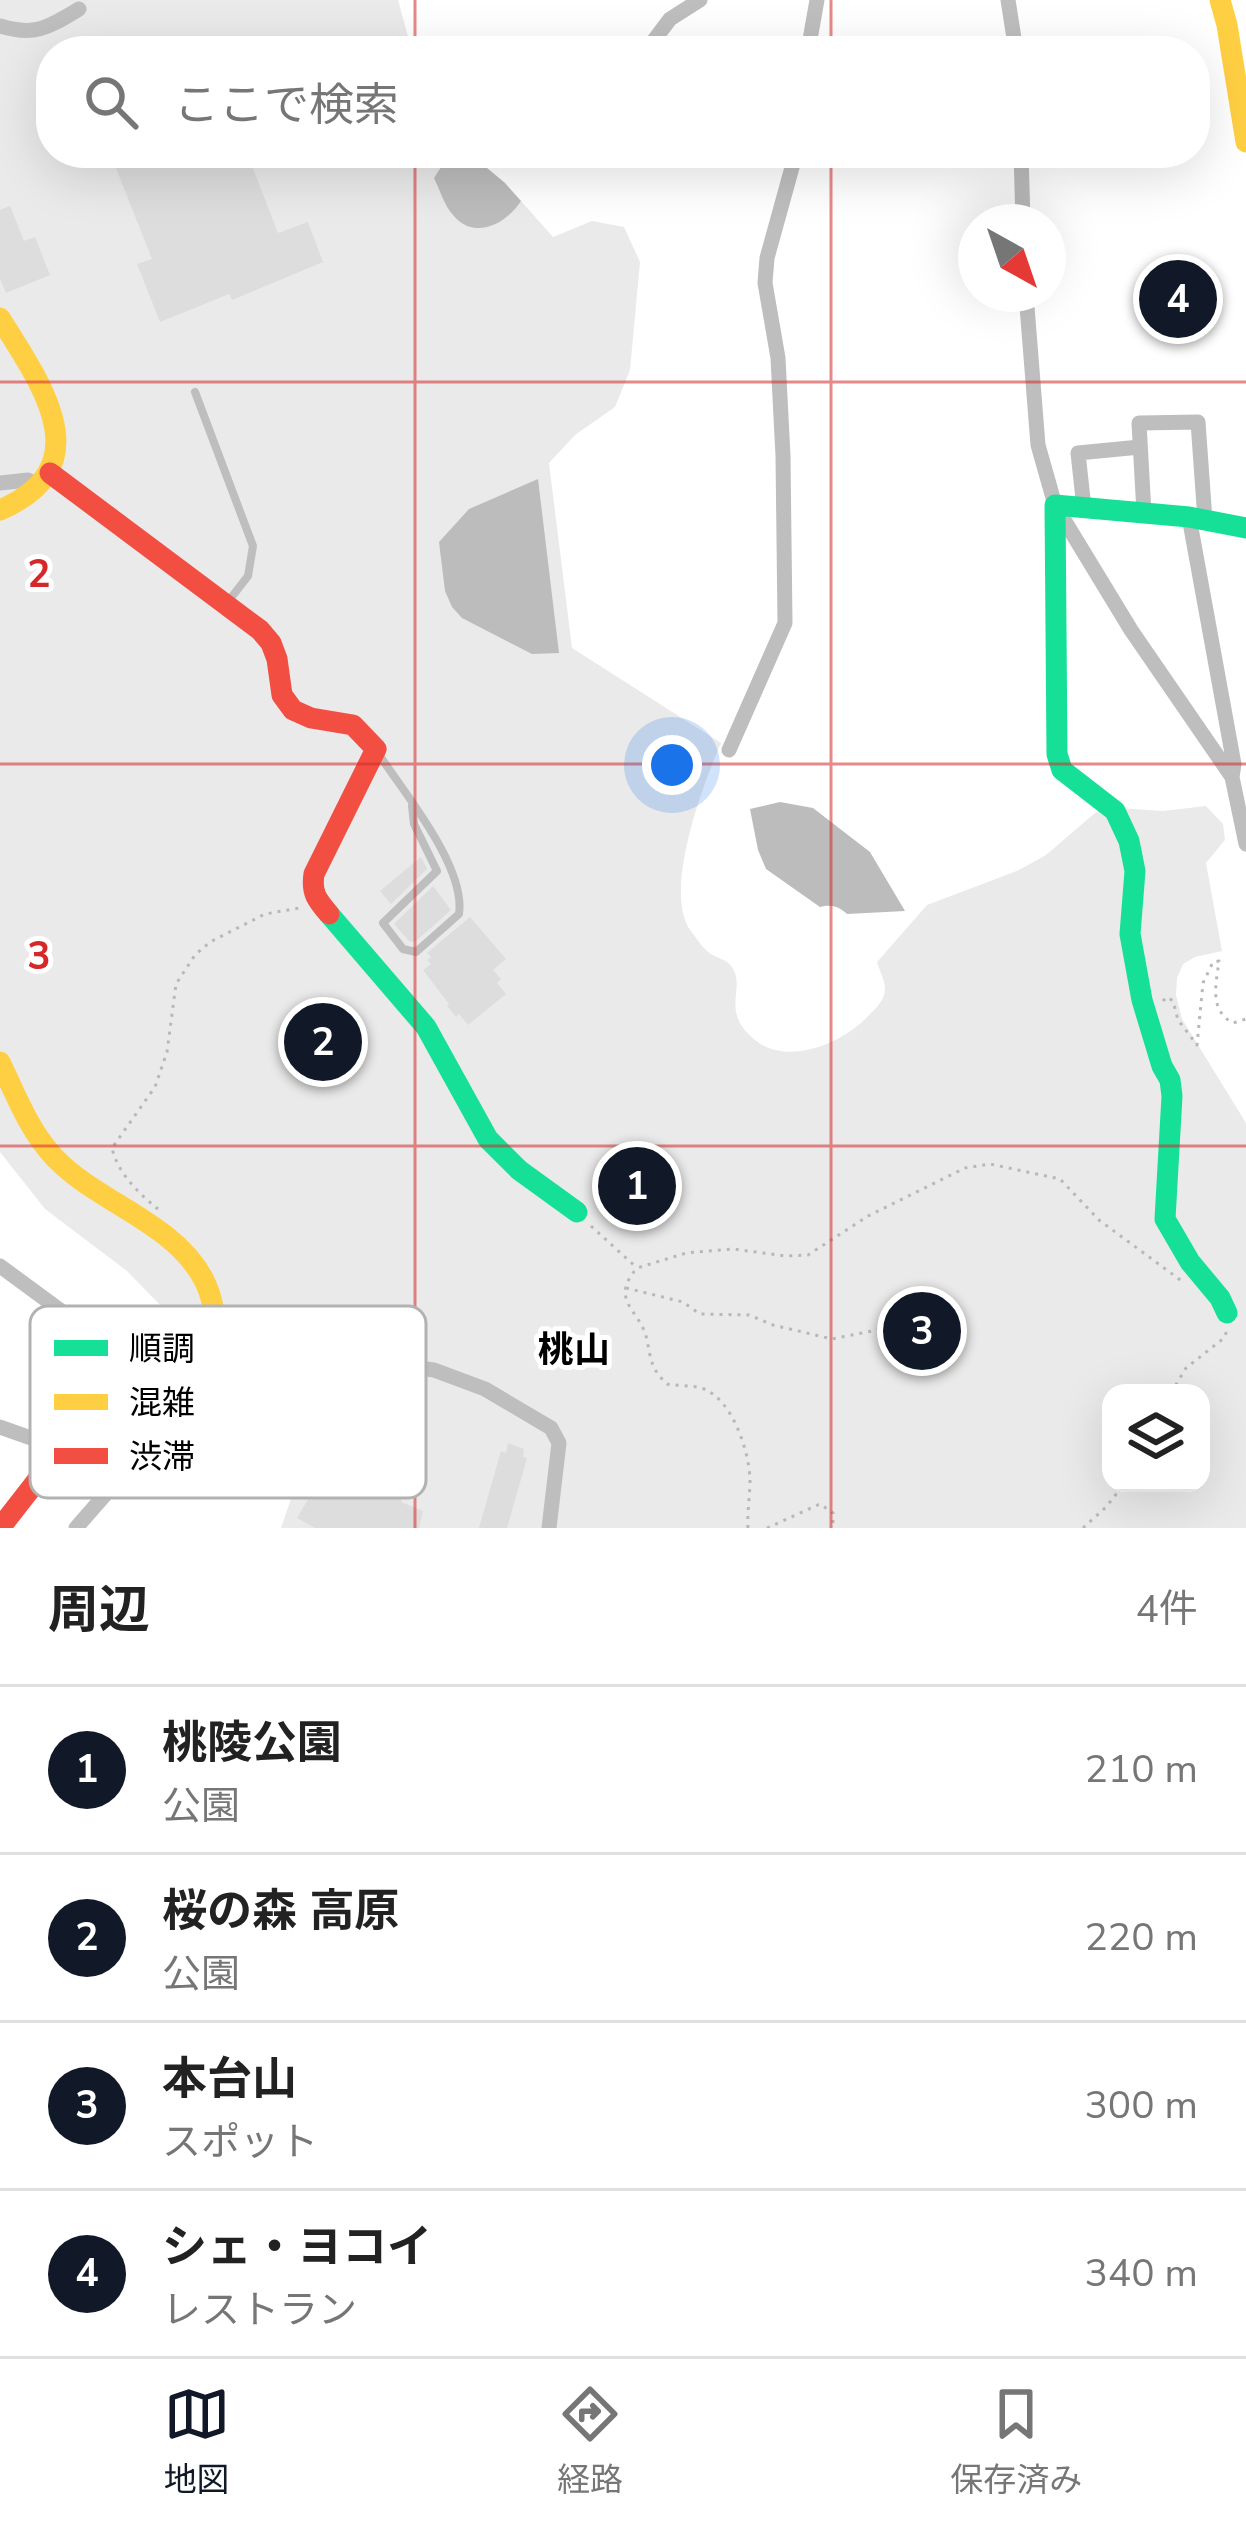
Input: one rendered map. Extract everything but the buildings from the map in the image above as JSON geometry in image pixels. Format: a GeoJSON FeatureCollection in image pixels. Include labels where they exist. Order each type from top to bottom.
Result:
{"type":"FeatureCollection","features":[{"type":"Feature","properties":{"kind":"street"},"geometry":{"type":"LineString","coordinates":[[657,36],[670,19],[700,0]]}},
{"type":"Feature","properties":{"kind":"street"},"geometry":{"type":"LineString","coordinates":[[811,36],[817,0]]}},
{"type":"Feature","properties":{"kind":"street"},"geometry":{"type":"LineString","coordinates":[[1006,0],[1013,36]]}},
{"type":"Feature","properties":{"kind":"street"},"geometry":{"type":"LineString","coordinates":[[1223,0],[1236,23],[1246,142]]}},
{"type":"Feature","properties":{"kind":"street"},"geometry":{"type":"LineString","coordinates":[[0,26],[20,32],[44,29],[79,9]]}},
{"type":"Feature","properties":{"kind":"street"},"geometry":{"type":"LineString","coordinates":[[730,749],[785,623],[778,358],[765,283],[767,258],[792,168]]}},
{"type":"Feature","properties":{"kind":"street"},"geometry":{"type":"LineString","coordinates":[[1021,168],[1022,204]]}},
{"type":"Feature","properties":{"kind":"street"},"geometry":{"type":"LineString","coordinates":[[1027,312],[1038,445],[1055,505],[1057,754],[1062,770],[1115,811],[1130,842],[1135,871],[1130,934],[1141,996],[1172,1096],[1165,1219],[1227,1312]]}},
{"type":"Feature","properties":{"kind":"street"},"geometry":{"type":"LineString","coordinates":[[0,318],[58,430],[58,449],[45,479],[24,499],[0,510]]}},
{"type":"Feature","properties":{"kind":"street"},"geometry":{"type":"LineString","coordinates":[[1144,513],[1139,423],[1198,422],[1197,519],[1234,764],[1232,777],[1246,844]]}},
{"type":"Feature","properties":{"kind":"street"},"geometry":{"type":"LineString","coordinates":[[1084,508],[1078,453],[1140,447]]}},
{"type":"Feature","properties":{"kind":"street"},"geometry":{"type":"LineString","coordinates":[[0,483],[45,479],[226,604],[271,643],[282,695],[293,710],[310,718],[353,725],[376,749],[314,874],[312,887],[320,904],[426,1027],[488,1139],[524,1176],[577,1212]]}},
{"type":"Feature","properties":{"kind":"street"},"geometry":{"type":"LineString","coordinates":[[1055,505],[1246,528]]}},
{"type":"Feature","properties":{"kind":"street"},"geometry":{"type":"LineString","coordinates":[[1055,505],[1131,630],[1232,777]]}},
{"type":"Feature","properties":{"kind":"street"},"geometry":{"type":"LineString","coordinates":[[0,1062],[34,1131],[55,1157],[82,1182],[184,1251],[202,1277],[212,1306]]}},
{"type":"Feature","properties":{"kind":"street"},"geometry":{"type":"LineString","coordinates":[[0,1266],[54,1306]]}},
{"type":"Feature","properties":{"kind":"street"},"geometry":{"type":"LineString","coordinates":[[426,1369],[485,1389],[550,1428],[560,1443],[549,1528]]}},
{"type":"Feature","properties":{"kind":"street"},"geometry":{"type":"LineString","coordinates":[[0,1426],[30,1437]]}},
{"type":"Feature","properties":{"kind":"street"},"geometry":{"type":"LineString","coordinates":[[5,1521],[30,1489]]}},
{"type":"Feature","properties":{"kind":"street"},"geometry":{"type":"LineString","coordinates":[[76,1528],[102,1498]]}},
{"type":"Feature","properties":{"kind":"lane"},"geometry":{"type":"LineString","coordinates":[[195,392],[253,546],[248,576],[226,604]]}},
{"type":"Feature","properties":{"kind":"lane"},"geometry":{"type":"LineString","coordinates":[[376,749],[424,818],[450,867],[461,904],[459,914],[416,952],[403,949],[383,923],[437,871],[413,824],[412,806]]}},
{"type":"Feature","properties":{"kind":"path"},"geometry":{"type":"LineString","coordinates":[[170,1219],[142,1196],[112,1148],[155,1087],[167,1052],[176,984],[210,942],[265,914],[320,904]]}},
{"type":"Feature","properties":{"kind":"path"},"geometry":{"type":"LineString","coordinates":[[1141,996],[1161,1004],[1167,997],[1173,1001],[1178,1020],[1196,1045],[1203,983],[1213,962],[1220,962],[1215,982],[1217,1009],[1233,1023],[1246,1019]]}},
{"type":"Feature","properties":{"kind":"path"},"geometry":{"type":"LineString","coordinates":[[748,1528],[750,1479],[733,1422],[715,1395],[667,1384],[649,1362],[646,1334],[628,1305],[625,1287],[637,1268],[686,1253],[733,1249],[808,1255],[868,1216],[965,1168],[990,1164],[1060,1178],[1099,1220],[1192,1288]]}},
{"type":"Feature","properties":{"kind":"path"},"geometry":{"type":"LineString","coordinates":[[577,1212],[637,1268]]}},
{"type":"Feature","properties":{"kind":"path"},"geometry":{"type":"LineString","coordinates":[[625,1287],[683,1302],[700,1314],[749,1315],[832,1339],[897,1326]]}},
{"type":"Feature","properties":{"kind":"path"},"geometry":{"type":"LineString","coordinates":[[1176,1384],[1186,1368],[1224,1337],[1227,1312]]}},
{"type":"Feature","properties":{"kind":"path"},"geometry":{"type":"LineString","coordinates":[[1083,1528],[1118,1492]]}},
{"type":"Feature","properties":{"kind":"path"},"geometry":{"type":"LineString","coordinates":[[767,1528],[820,1504],[832,1513],[833,1528]]}},
{"type":"Feature","properties":{"kind":"shaded area"},"geometry":{"type":"Polygon","coordinates":[[[0,0],[398,0],[408,36],[36,36],[36,168],[487,168],[553,237],[592,221],[624,227],[640,262],[630,370],[615,407],[575,435],[549,463],[572,648],[721,743],[689,837],[683,864],[683,912],[703,947],[731,966],[737,982],[738,1019],[755,1040],[769,1048],[801,1051],[848,1033],[884,996],[877,962],[927,905],[1046,855],[1102,807],[1163,811],[1206,806],[1223,824],[1225,840],[1206,863],[1222,951],[1183,964],[1176,995],[1182,1019],[1246,1123],[1246,1528],[281,1528],[291,1498],[426,1498],[426,1306],[161,1306],[127,1271],[45,1209],[0,1152],[0,0]]]}},
{"type":"Feature","properties":{"kind":"shaded area"},"geometry":{"type":"Polygon","coordinates":[[[440,168],[487,168],[521,201],[498,222],[470,227],[447,207],[434,178],[440,168]]]}},
{"type":"Feature","properties":{"kind":"shaded area"},"geometry":{"type":"Polygon","coordinates":[[[538,479],[559,653],[532,654],[462,618],[445,591],[439,542],[469,509],[538,479]]]}},
{"type":"Feature","properties":{"kind":"shaded area"},"geometry":{"type":"Polygon","coordinates":[[[780,802],[813,808],[870,852],[905,911],[847,914],[835,906],[820,907],[766,869],[750,809],[780,802]]]}},
{"type":"Feature","properties":{"kind":"traffic: fast"},"geometry":{"type":"LineString","coordinates":[[1227,1313],[1165,1219],[1172,1096],[1142,1000],[1130,934],[1135,871],[1129,841],[1115,811],[1062,770],[1057,754],[1055,505],[1189,517],[1246,528]]}},
{"type":"Feature","properties":{"kind":"traffic: fast"},"geometry":{"type":"LineString","coordinates":[[329,914],[426,1027],[488,1139],[519,1170],[577,1212]]}},
{"type":"Feature","properties":{"kind":"traffic: slow"},"geometry":{"type":"LineString","coordinates":[[1220,0],[1246,142]]}},
{"type":"Feature","properties":{"kind":"traffic: slow"},"geometry":{"type":"LineString","coordinates":[[0,318],[45,396],[56,447],[49,471],[31,492],[0,510]]}},
{"type":"Feature","properties":{"kind":"traffic: slow"},"geometry":{"type":"LineString","coordinates":[[0,1062],[30,1124],[55,1158],[174,1243],[204,1280],[212,1306]]}},
{"type":"Feature","properties":{"kind":"traffic: jam"},"geometry":{"type":"LineString","coordinates":[[50,473],[260,630],[271,643],[282,695],[293,710],[353,725],[376,749],[314,874],[316,896],[329,914]]}},
{"type":"Feature","properties":{"kind":"traffic: jam"},"geometry":{"type":"LineString","coordinates":[[0,1528],[30,1489]]}},
{"type":"Feature","properties":{"kind":"place","name":"シェ・ヨコイ"},"geometry":{"type":"Point","coordinates":[1178,299]}},
{"type":"Feature","properties":{"kind":"place","name":"桜の森 高原"},"geometry":{"type":"Point","coordinates":[323,1042]}},
{"type":"Feature","properties":{"kind":"place","name":"桃陵公園"},"geometry":{"type":"Point","coordinates":[637,1186]}},
{"type":"Feature","properties":{"kind":"place","name":"本台山"},"geometry":{"type":"Point","coordinates":[922,1331]}},
{"type":"Feature","properties":{"kind":"district","name":"桃山"},"geometry":{"type":"Point","coordinates":[574,1349]}}]}
